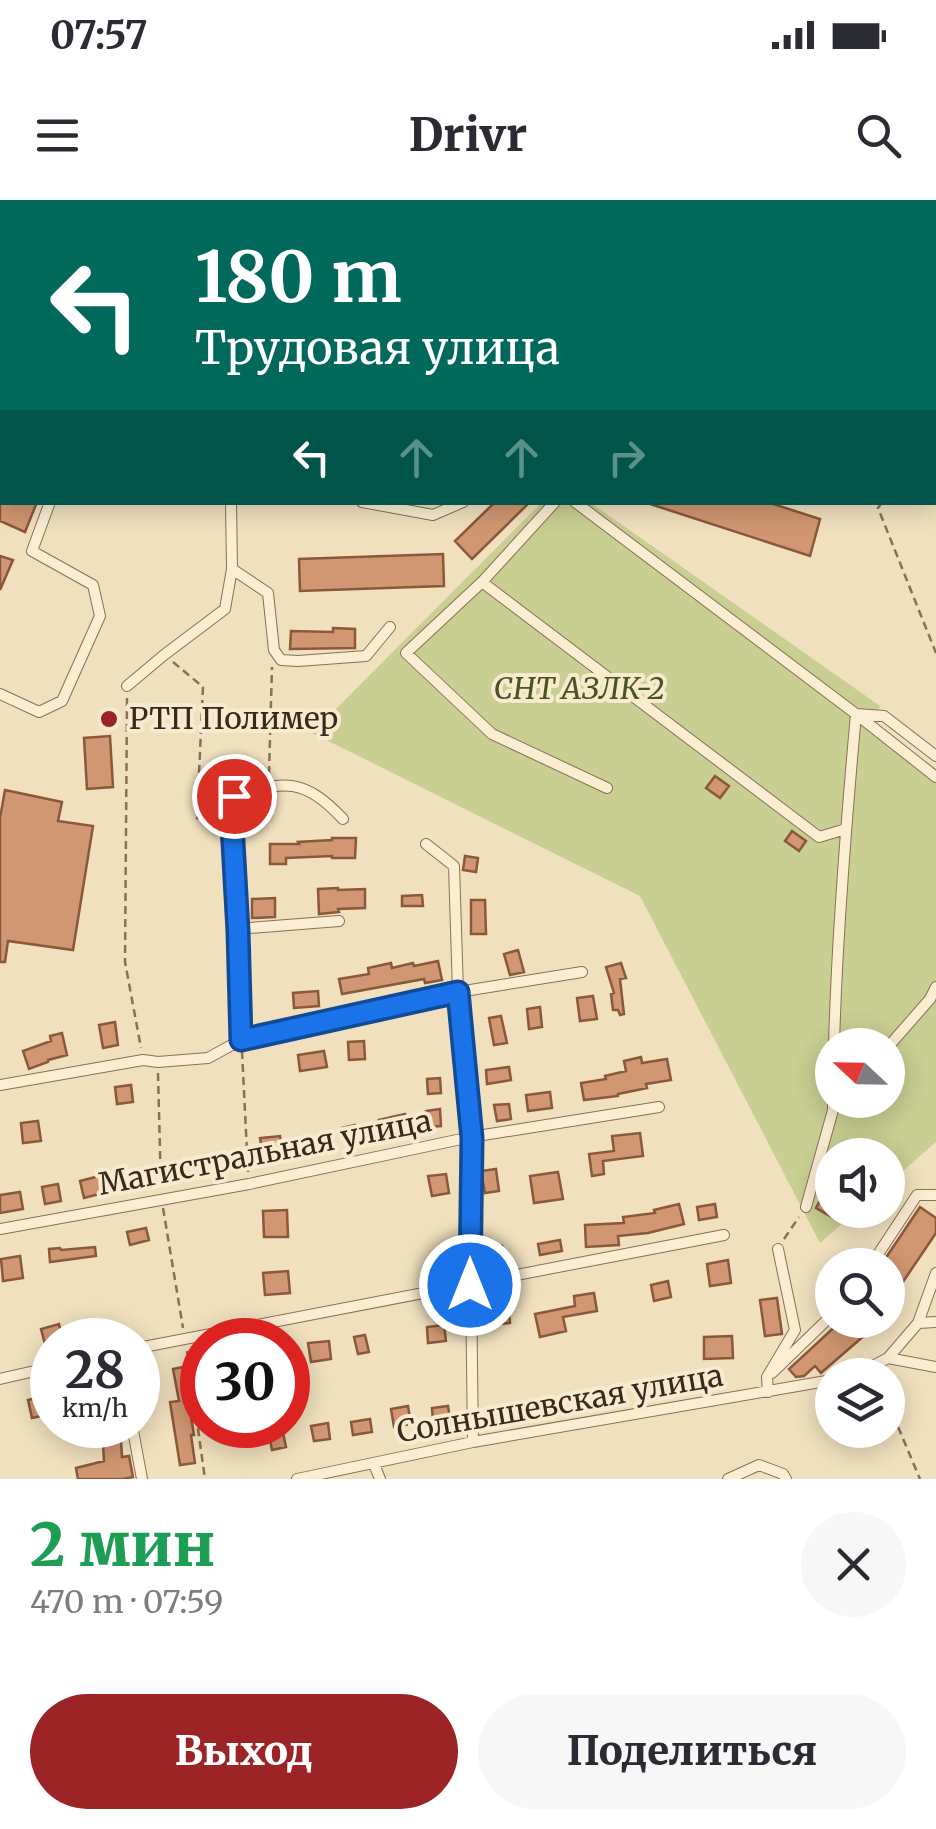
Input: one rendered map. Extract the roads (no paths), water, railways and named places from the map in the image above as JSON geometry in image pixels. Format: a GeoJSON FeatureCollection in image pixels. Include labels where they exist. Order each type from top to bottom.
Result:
{"type":"FeatureCollection","features":[{"type":"Feature","properties":{"kind":"street"},"geometry":{"type":"LineString","coordinates":[[0,694],[39,712],[62,702],[100,616],[93,585],[32,552],[49,505]]}},
{"type":"Feature","properties":{"kind":"street"},"geometry":{"type":"LineString","coordinates":[[127,686],[225,610],[232,569],[232,505]]}},
{"type":"Feature","properties":{"kind":"street"},"geometry":{"type":"LineString","coordinates":[[378,505],[432,515],[457,505]]}},
{"type":"Feature","properties":{"kind":"street"},"geometry":{"type":"LineString","coordinates":[[552,505],[482,582],[406,653],[492,734],[607,788]]}},
{"type":"Feature","properties":{"kind":"street"},"geometry":{"type":"LineString","coordinates":[[579,505],[936,777]]}},
{"type":"Feature","properties":{"kind":"street"},"geometry":{"type":"LineString","coordinates":[[232,569],[268,593],[274,650],[281,660],[366,656],[390,627]]}},
{"type":"Feature","properties":{"kind":"street"},"geometry":{"type":"LineString","coordinates":[[482,582],[819,837],[846,829]]}},
{"type":"Feature","properties":{"kind":"street"},"geometry":{"type":"LineString","coordinates":[[856,714],[884,716],[936,756]]}},
{"type":"Feature","properties":{"kind":"street"},"geometry":{"type":"LineString","coordinates":[[835,1028],[856,714]]}},
{"type":"Feature","properties":{"kind":"street"},"geometry":{"type":"LineString","coordinates":[[241,1040],[234,796],[269,785],[304,788],[322,798],[343,819]]}},
{"type":"Feature","properties":{"kind":"street"},"geometry":{"type":"LineString","coordinates":[[426,844],[454,866],[458,992],[472,1138],[473,1442]]}},
{"type":"Feature","properties":{"kind":"street"},"geometry":{"type":"LineString","coordinates":[[238,931],[339,922]]}},
{"type":"Feature","properties":{"kind":"street"},"geometry":{"type":"LineString","coordinates":[[0,1085],[144,1060],[208,1058],[241,1040],[458,992],[582,972]]}},
{"type":"Feature","properties":{"kind":"street"},"geometry":{"type":"LineString","coordinates":[[905,1028],[936,988]]}},
{"type":"Feature","properties":{"kind":"street","name":"Магистральная улица"},"geometry":{"type":"LineString","coordinates":[[0,1229],[162,1201],[472,1138],[659,1107]]}},
{"type":"Feature","properties":{"kind":"street"},"geometry":{"type":"LineString","coordinates":[[806,1206],[830,1118]]}},
{"type":"Feature","properties":{"kind":"street"},"geometry":{"type":"LineString","coordinates":[[882,1248],[917,1195],[936,1195]]}},
{"type":"Feature","properties":{"kind":"street"},"geometry":{"type":"LineString","coordinates":[[160,1343],[724,1236]]}},
{"type":"Feature","properties":{"kind":"street"},"geometry":{"type":"LineString","coordinates":[[768,1392],[767,1376],[794,1330],[778,1249]]}},
{"type":"Feature","properties":{"kind":"street"},"geometry":{"type":"LineString","coordinates":[[888,1358],[918,1323],[936,1273]]}},
{"type":"Feature","properties":{"kind":"street"},"geometry":{"type":"LineString","coordinates":[[918,1323],[936,1322]]}},
{"type":"Feature","properties":{"kind":"street"},"geometry":{"type":"LineString","coordinates":[[767,1376],[815,1332]]}},
{"type":"Feature","properties":{"kind":"street"},"geometry":{"type":"LineString","coordinates":[[905,1362],[936,1368]]}},
{"type":"Feature","properties":{"kind":"street"},"geometry":{"type":"LineString","coordinates":[[0,1379],[30,1373]]}},
{"type":"Feature","properties":{"kind":"street","name":"Солнышевская улица"},"geometry":{"type":"LineString","coordinates":[[297,1479],[473,1442],[815,1383]]}},
{"type":"Feature","properties":{"kind":"street"},"geometry":{"type":"LineString","coordinates":[[136,1448],[142,1479]]}},
{"type":"Feature","properties":{"kind":"street"},"geometry":{"type":"LineString","coordinates":[[374,1464],[380,1479]]}},
{"type":"Feature","properties":{"kind":"street"},"geometry":{"type":"LineString","coordinates":[[728,1479],[759,1464],[786,1479]]}},
{"type":"Feature","properties":{"kind":"place","name":"РТП Полимер"},"geometry":{"type":"Point","coordinates":[109,719]}},
{"type":"Feature","properties":{"kind":"park label","name":"СНТ АЗЛК-2"},"geometry":{"type":"Point","coordinates":[579,689]}}]}
